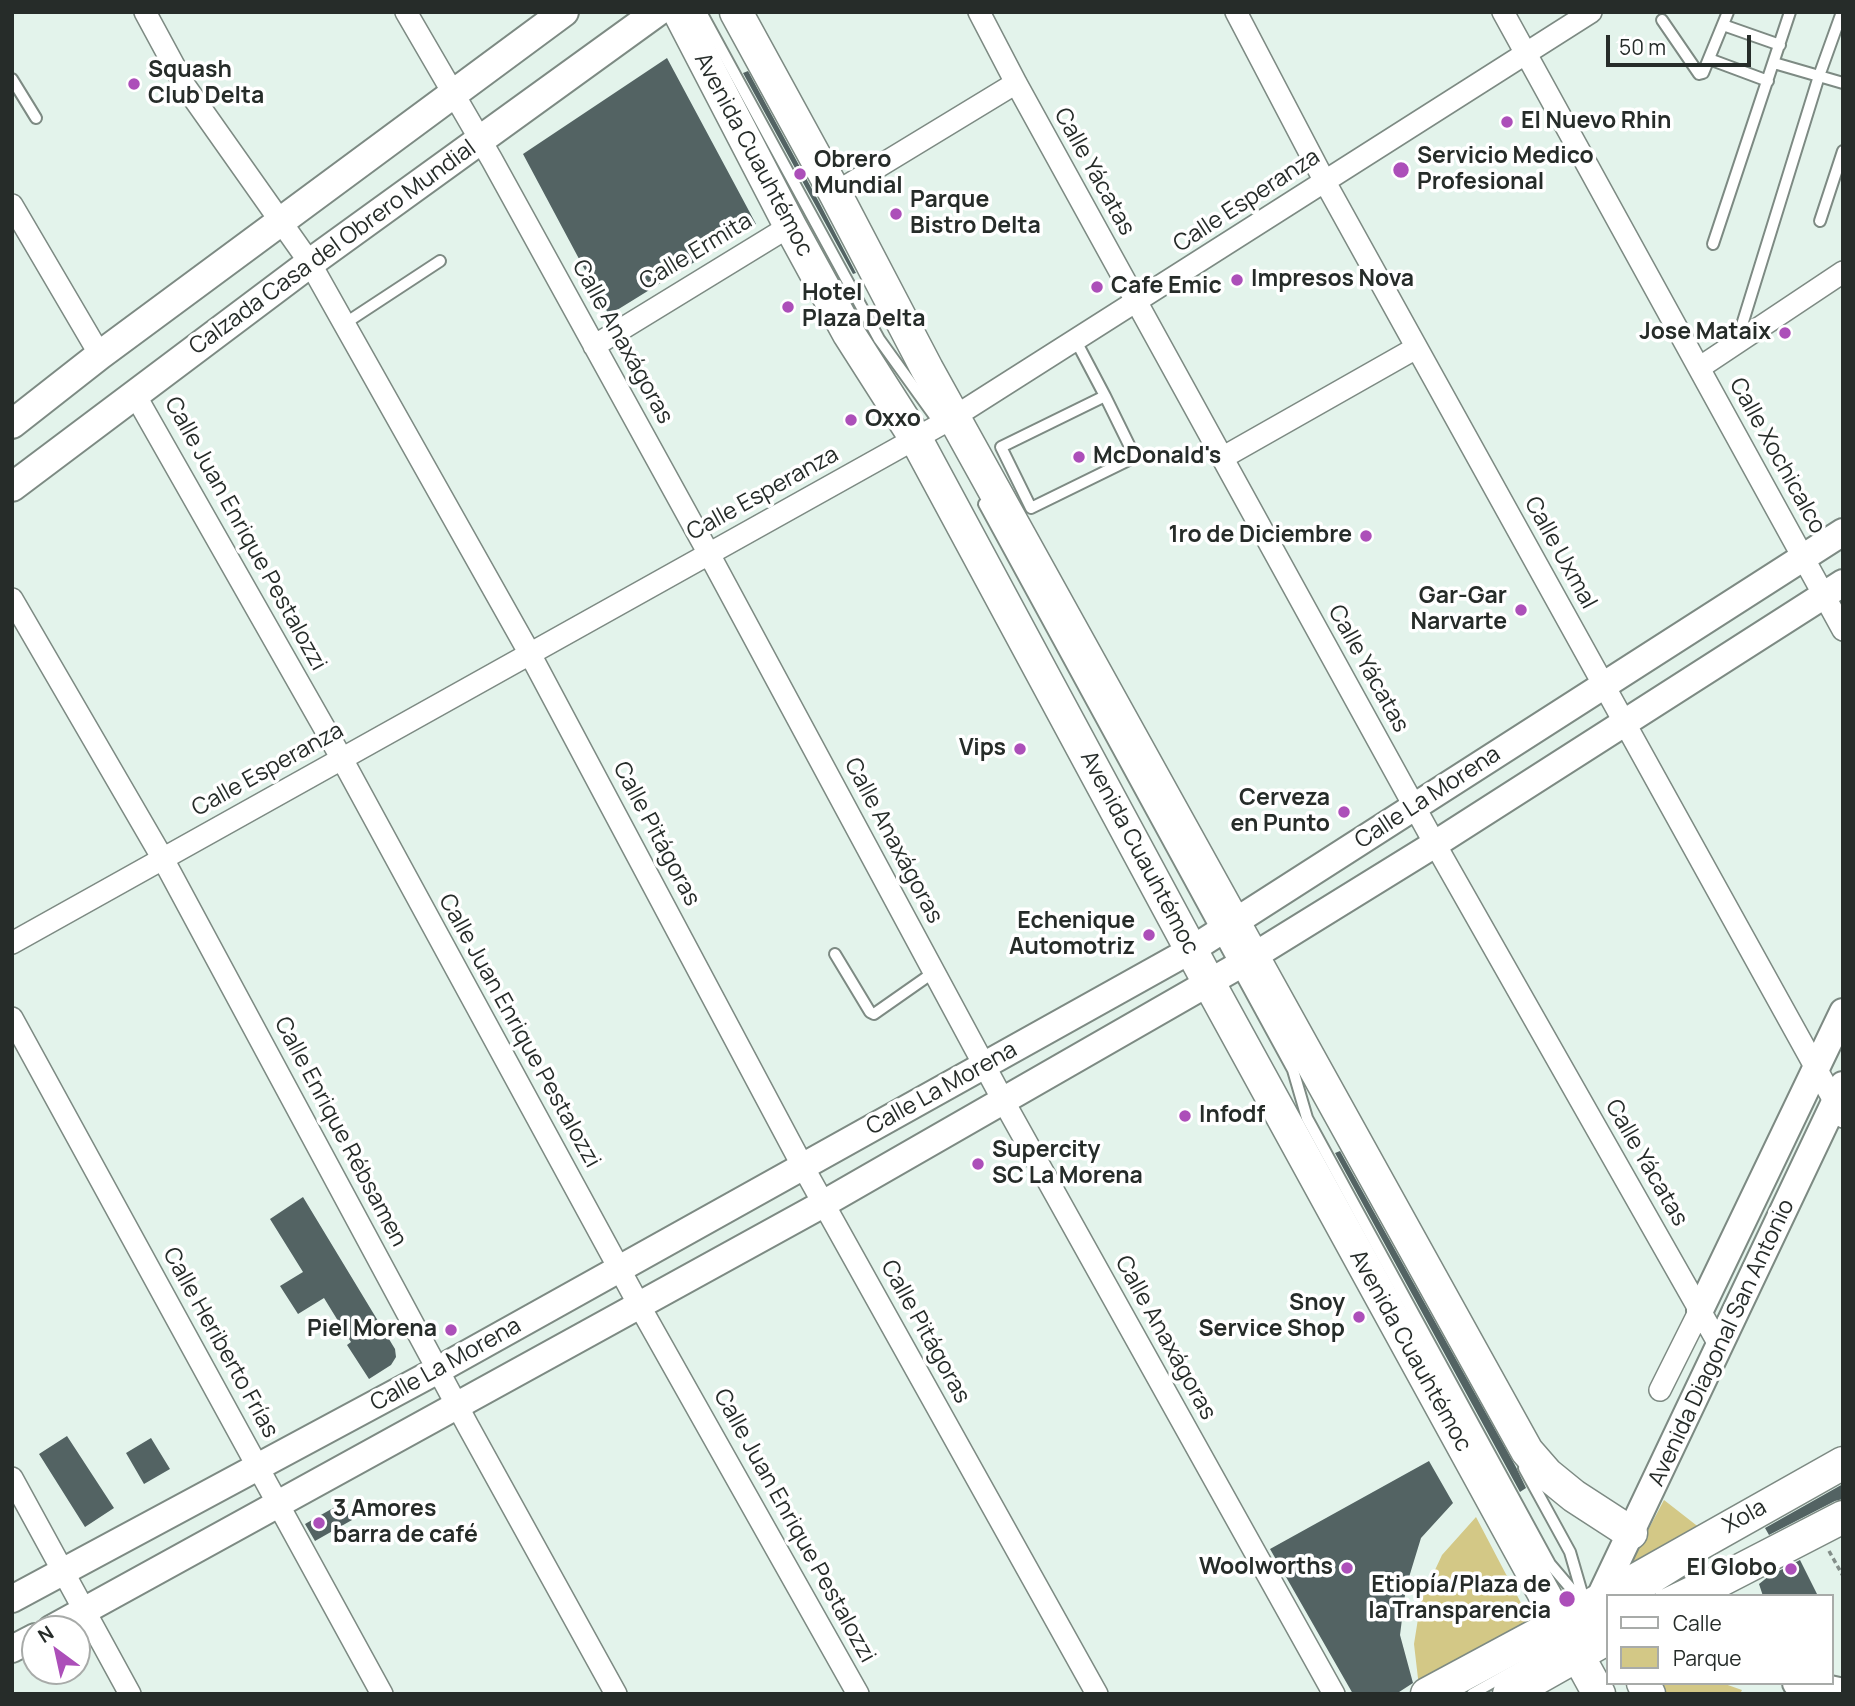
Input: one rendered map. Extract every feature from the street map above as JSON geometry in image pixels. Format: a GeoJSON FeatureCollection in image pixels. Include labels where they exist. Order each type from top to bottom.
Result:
{"type":"FeatureCollection","features":[{"type":"Feature","properties":{"kind":"main road"},"geometry":{"type":"LineString","coordinates":[[12,424],[100,355],[564,12]]}},
{"type":"Feature","properties":{"kind":"main road","name":"Calzada Casa del Obrero Mundial"},"geometry":{"type":"LineString","coordinates":[[12,487],[310,263],[657,12]]}},
{"type":"Feature","properties":{"kind":"main road","name":"Avenida Cuauhtémoc"},"geometry":{"type":"LineString","coordinates":[[679,12],[789,226],[849,334],[940,429],[1214,935],[1209,983],[1593,1629],[1599,1694]]}},
{"type":"Feature","properties":{"kind":"main road","name":"Avenida Cuauhtémoc"},"geometry":{"type":"LineString","coordinates":[[736,12],[835,193],[940,429],[1214,935],[1245,962],[1527,1451],[1546,1474],[1574,1496],[1631,1532]]}},
{"type":"Feature","properties":{"kind":"main road","name":"Xola"},"geometry":{"type":"LineString","coordinates":[[1646,1594],[1843,1463]]}},
{"type":"Feature","properties":{"kind":"main road","name":"Xola"},"geometry":{"type":"LineString","coordinates":[[1694,1594],[1843,1517]]}},
{"type":"Feature","properties":{"kind":"main road","name":"Xola"},"geometry":{"type":"LineString","coordinates":[[1515,1692],[1593,1629]]}},
{"type":"Feature","properties":{"kind":"main road","name":"Xola"},"geometry":{"type":"LineString","coordinates":[[1427,1694],[1593,1629]]}},
{"type":"Feature","properties":{"kind":"main road"},"geometry":{"type":"LineString","coordinates":[[1806,1685],[1843,1693]]}},
{"type":"Feature","properties":{"kind":"street","name":"Calle Pitágoras"},"geometry":{"type":"LineString","coordinates":[[145,12],[185,86],[310,263],[530,654],[823,1204],[1097,1694]]}},
{"type":"Feature","properties":{"kind":"street","name":"Calle Anaxágoras"},"geometry":{"type":"LineString","coordinates":[[407,12],[709,554],[1004,1102],[1334,1694]]}},
{"type":"Feature","properties":{"kind":"street","name":"Calle Yácatas"},"geometry":{"type":"LineString","coordinates":[[979,12],[1414,807],[1720,1346]]}},
{"type":"Feature","properties":{"kind":"street","name":"Calle Uxmal"},"geometry":{"type":"LineString","coordinates":[[1236,12],[1325,182],[1815,1070],[1840,1102]]}},
{"type":"Feature","properties":{"kind":"street","name":"Calle Xochicalco"},"geometry":{"type":"LineString","coordinates":[[1503,12],[1802,557],[1833,589],[1843,630]]}},
{"type":"Feature","properties":{"kind":"street","name":"Calle Esperanza"},"geometry":{"type":"LineString","coordinates":[[12,943],[709,554],[940,429],[1591,12]]}},
{"type":"Feature","properties":{"kind":"street"},"geometry":{"type":"LineString","coordinates":[[835,193],[1016,83]]}},
{"type":"Feature","properties":{"kind":"street"},"geometry":{"type":"LineString","coordinates":[[12,205],[100,355]]}},
{"type":"Feature","properties":{"kind":"street","name":"Calle Ermita"},"geometry":{"type":"LineString","coordinates":[[594,345],[789,226]]}},
{"type":"Feature","properties":{"kind":"street"},"geometry":{"type":"LineString","coordinates":[[1699,368],[1843,272]]}},
{"type":"Feature","properties":{"kind":"street"},"geometry":{"type":"LineString","coordinates":[[1222,458],[1416,348]]}},
{"type":"Feature","properties":{"kind":"street","name":"Calle Juan Enrique Pestalozzi"},"geometry":{"type":"LineString","coordinates":[[134,393],[342,759],[639,1305],[858,1694]]}},
{"type":"Feature","properties":{"kind":"street","name":"Calle La Morena"},"geometry":{"type":"LineString","coordinates":[[12,1599],[438,1370],[802,1165],[985,1066],[1214,935],[1843,532]]}},
{"type":"Feature","properties":{"kind":"street","name":"Calle La Morena"},"geometry":{"type":"LineString","coordinates":[[79,1615],[823,1204],[1245,962],[1435,844],[1833,589]]}},
{"type":"Feature","properties":{"kind":"street","name":"Calle Enrique Rébsamen"},"geometry":{"type":"LineString","coordinates":[[12,599],[163,859],[457,1406],[616,1694]]}},
{"type":"Feature","properties":{"kind":"street","name":"Avenida Diagonal San Antonio"},"geometry":{"type":"LineString","coordinates":[[1660,1390],[1843,1013]]}},
{"type":"Feature","properties":{"kind":"street","name":"Calle Heriberto Frías"},"geometry":{"type":"LineString","coordinates":[[12,1018],[382,1694]]}},
{"type":"Feature","properties":{"kind":"street","name":"Avenida Diagonal San Antonio"},"geometry":{"type":"LineString","coordinates":[[1607,1594],[1631,1532],[1840,1102]]}},
{"type":"Feature","properties":{"kind":"street"},"geometry":{"type":"LineString","coordinates":[[12,1478],[130,1694]]}},
{"type":"Feature","properties":{"kind":"street","name":"Avenida Diagonal San Antonio"},"geometry":{"type":"LineString","coordinates":[[1515,1692],[1537,1658],[1593,1629],[1606,1596]]}},
{"type":"Feature","properties":{"kind":"lane","name":"Avenida Cuauhtémoc"},"geometry":{"type":"LineString","coordinates":[[701,12],[879,339],[940,429]]}},
{"type":"Feature","properties":{"kind":"lane","name":"Avenida Cuauhtémoc"},"geometry":{"type":"LineString","coordinates":[[726,12],[898,329],[940,429]]}},
{"type":"Feature","properties":{"kind":"lane"},"geometry":{"type":"LineString","coordinates":[[1662,20],[1699,74],[1703,73],[1728,12]]}},
{"type":"Feature","properties":{"kind":"lane"},"geometry":{"type":"LineString","coordinates":[[1713,244],[1790,12]]}},
{"type":"Feature","properties":{"kind":"lane"},"geometry":{"type":"LineString","coordinates":[[1736,343],[1819,76],[1842,12]]}},
{"type":"Feature","properties":{"kind":"lane"},"geometry":{"type":"LineString","coordinates":[[1723,25],[1780,45]]}},
{"type":"Feature","properties":{"kind":"lane"},"geometry":{"type":"LineString","coordinates":[[1709,59],[1768,81]]}},
{"type":"Feature","properties":{"kind":"lane"},"geometry":{"type":"LineString","coordinates":[[1774,63],[1843,83]]}},
{"type":"Feature","properties":{"kind":"lane"},"geometry":{"type":"LineString","coordinates":[[12,79],[36,118]]}},
{"type":"Feature","properties":{"kind":"lane"},"geometry":{"type":"LineString","coordinates":[[1820,221],[1843,151]]}},
{"type":"Feature","properties":{"kind":"lane"},"geometry":{"type":"LineString","coordinates":[[344,324],[440,261]]}},
{"type":"Feature","properties":{"kind":"lane"},"geometry":{"type":"LineString","coordinates":[[1076,341],[1105,396],[1135,457],[1031,508],[1001,447],[1105,396]]}},
{"type":"Feature","properties":{"kind":"lane","name":"Avenida Cuauhtémoc"},"geometry":{"type":"LineString","coordinates":[[980,497],[1214,935]]}},
{"type":"Feature","properties":{"kind":"lane"},"geometry":{"type":"LineString","coordinates":[[835,954],[870,1012],[874,1014],[934,972]]}},
{"type":"Feature","properties":{"kind":"lane","name":"Avenida Cuauhtémoc"},"geometry":{"type":"LineString","coordinates":[[1245,962],[1293,1070],[1307,1118],[1550,1564],[1593,1629]]}},
{"type":"Feature","properties":{"kind":"lane","name":"Avenida Cuauhtémoc"},"geometry":{"type":"LineString","coordinates":[[1293,1070],[1310,1088]]}},
{"type":"Feature","properties":{"kind":"lane","name":"Avenida Cuauhtémoc"},"geometry":{"type":"LineString","coordinates":[[1318,1097],[1327,1106],[1570,1552],[1593,1629]]}},
{"type":"Feature","properties":{"kind":"lane"},"geometry":{"type":"LineString","coordinates":[[1664,1594],[1749,1552]]}},
{"type":"Feature","properties":{"kind":"lane"},"geometry":{"type":"LineString","coordinates":[[1645,1594],[1695,1563]]}},
{"type":"Feature","properties":{"kind":"lane"},"geometry":{"type":"LineString","coordinates":[[1472,1694],[1537,1658]]}},
{"type":"Feature","properties":{"kind":"green space"},"geometry":{"type":"Polygon","coordinates":[[[1664,1500],[1705,1532],[1623,1577],[1664,1500]]]}},
{"type":"Feature","properties":{"kind":"green space"},"geometry":{"type":"Polygon","coordinates":[[[1476,1517],[1532,1624],[1419,1687],[1414,1644],[1421,1600],[1442,1555],[1476,1517]]]}},
{"type":"Feature","properties":{"kind":"green space"},"geometry":{"type":"Polygon","coordinates":[[[1656,1685],[1728,1685],[1742,1690],[1740,1694],[1661,1694],[1656,1685]]]}},
{"type":"Feature","properties":{"kind":"building"},"geometry":{"type":"Polygon","coordinates":[[[667,58],[756,224],[609,315],[523,154],[667,58]]]}},
{"type":"Feature","properties":{"kind":"building"},"geometry":{"type":"Polygon","coordinates":[[[748,71],[856,273],[853,274],[743,73],[748,71]]]}},
{"type":"Feature","properties":{"kind":"building"},"geometry":{"type":"Polygon","coordinates":[[[1340,1151],[1516,1467],[1526,1488],[1520,1492],[1335,1153],[1340,1151]]]}},
{"type":"Feature","properties":{"kind":"building"},"geometry":{"type":"Polygon","coordinates":[[[303,1197],[395,1349],[396,1357],[391,1365],[369,1379],[347,1345],[351,1342],[324,1298],[298,1314],[280,1286],[303,1272],[270,1219],[303,1197]]]}},
{"type":"Feature","properties":{"kind":"building"},"geometry":{"type":"Polygon","coordinates":[[[67,1436],[114,1508],[85,1527],[39,1454],[67,1436]]]}},
{"type":"Feature","properties":{"kind":"building"},"geometry":{"type":"Polygon","coordinates":[[[151,1438],[170,1469],[144,1484],[126,1453],[151,1438]]]}},
{"type":"Feature","properties":{"kind":"building","name":"Woolworths"},"geometry":{"type":"Polygon","coordinates":[[[1429,1461],[1453,1503],[1421,1538],[1406,1587],[1400,1635],[1413,1683],[1396,1694],[1353,1694],[1270,1549],[1429,1461]]]}},
{"type":"Feature","properties":{"kind":"building"},"geometry":{"type":"Polygon","coordinates":[[[1843,1484],[1843,1499],[1769,1535],[1765,1528],[1843,1484]]]}},
{"type":"Feature","properties":{"kind":"building"},"geometry":{"type":"Polygon","coordinates":[[[342,1503],[352,1520],[315,1541],[305,1524],[342,1503]]]}},
{"type":"Feature","properties":{"kind":"building","name":"El Globo"},"geometry":{"type":"Polygon","coordinates":[[[1800,1560],[1817,1594],[1762,1594],[1759,1584],[1800,1560]]]}},
{"type":"Feature","properties":{"kind":"place","name":"Squash Club Delta"},"geometry":{"type":"Point","coordinates":[134,84]}},
{"type":"Feature","properties":{"kind":"place","name":"El Nuevo Rhin"},"geometry":{"type":"Point","coordinates":[1507,122]}},
{"type":"Feature","properties":{"kind":"place","name":"Servicio Medico Profesional"},"geometry":{"type":"Point","coordinates":[1401,170]}},
{"type":"Feature","properties":{"kind":"place","name":"Obrero Mundial"},"geometry":{"type":"Point","coordinates":[800,174]}},
{"type":"Feature","properties":{"kind":"place","name":"Parque Bistro Delta"},"geometry":{"type":"Point","coordinates":[896,214]}},
{"type":"Feature","properties":{"kind":"place","name":"Impresos Nova"},"geometry":{"type":"Point","coordinates":[1237,280]}},
{"type":"Feature","properties":{"kind":"place","name":"Cafe Emic"},"geometry":{"type":"Point","coordinates":[1097,287]}},
{"type":"Feature","properties":{"kind":"place","name":"Hotel Plaza Delta"},"geometry":{"type":"Point","coordinates":[788,307]}},
{"type":"Feature","properties":{"kind":"place","name":"Jose Mataix"},"geometry":{"type":"Point","coordinates":[1785,333]}},
{"type":"Feature","properties":{"kind":"place","name":"Oxxo"},"geometry":{"type":"Point","coordinates":[851,420]}},
{"type":"Feature","properties":{"kind":"place","name":"McDonald's"},"geometry":{"type":"Point","coordinates":[1079,457]}},
{"type":"Feature","properties":{"kind":"place","name":"1ro de Diciembre"},"geometry":{"type":"Point","coordinates":[1366,536]}},
{"type":"Feature","properties":{"kind":"place","name":"Gar-Gar Narvarte"},"geometry":{"type":"Point","coordinates":[1521,610]}},
{"type":"Feature","properties":{"kind":"place","name":"Vips"},"geometry":{"type":"Point","coordinates":[1020,749]}},
{"type":"Feature","properties":{"kind":"place","name":"Cerveza en Punto"},"geometry":{"type":"Point","coordinates":[1344,812]}},
{"type":"Feature","properties":{"kind":"place","name":"Echenique Automotriz"},"geometry":{"type":"Point","coordinates":[1149,935]}},
{"type":"Feature","properties":{"kind":"place","name":"Infodf"},"geometry":{"type":"Point","coordinates":[1185,1116]}},
{"type":"Feature","properties":{"kind":"place","name":"Supercity SC La Morena"},"geometry":{"type":"Point","coordinates":[978,1164]}},
{"type":"Feature","properties":{"kind":"place","name":"Snoy Service Shop"},"geometry":{"type":"Point","coordinates":[1359,1317]}},
{"type":"Feature","properties":{"kind":"place","name":"Piel Morena"},"geometry":{"type":"Point","coordinates":[451,1330]}},
{"type":"Feature","properties":{"kind":"place","name":"3 Amores barra de café"},"geometry":{"type":"Point","coordinates":[319,1523]}},
{"type":"Feature","properties":{"kind":"place","name":"Woolworths"},"geometry":{"type":"Point","coordinates":[1347,1568]}},
{"type":"Feature","properties":{"kind":"place","name":"El Globo"},"geometry":{"type":"Point","coordinates":[1791,1569]}},
{"type":"Feature","properties":{"kind":"place","name":"Etiopía/Plaza de la Transparencia"},"geometry":{"type":"Point","coordinates":[1567,1599]}}]}
